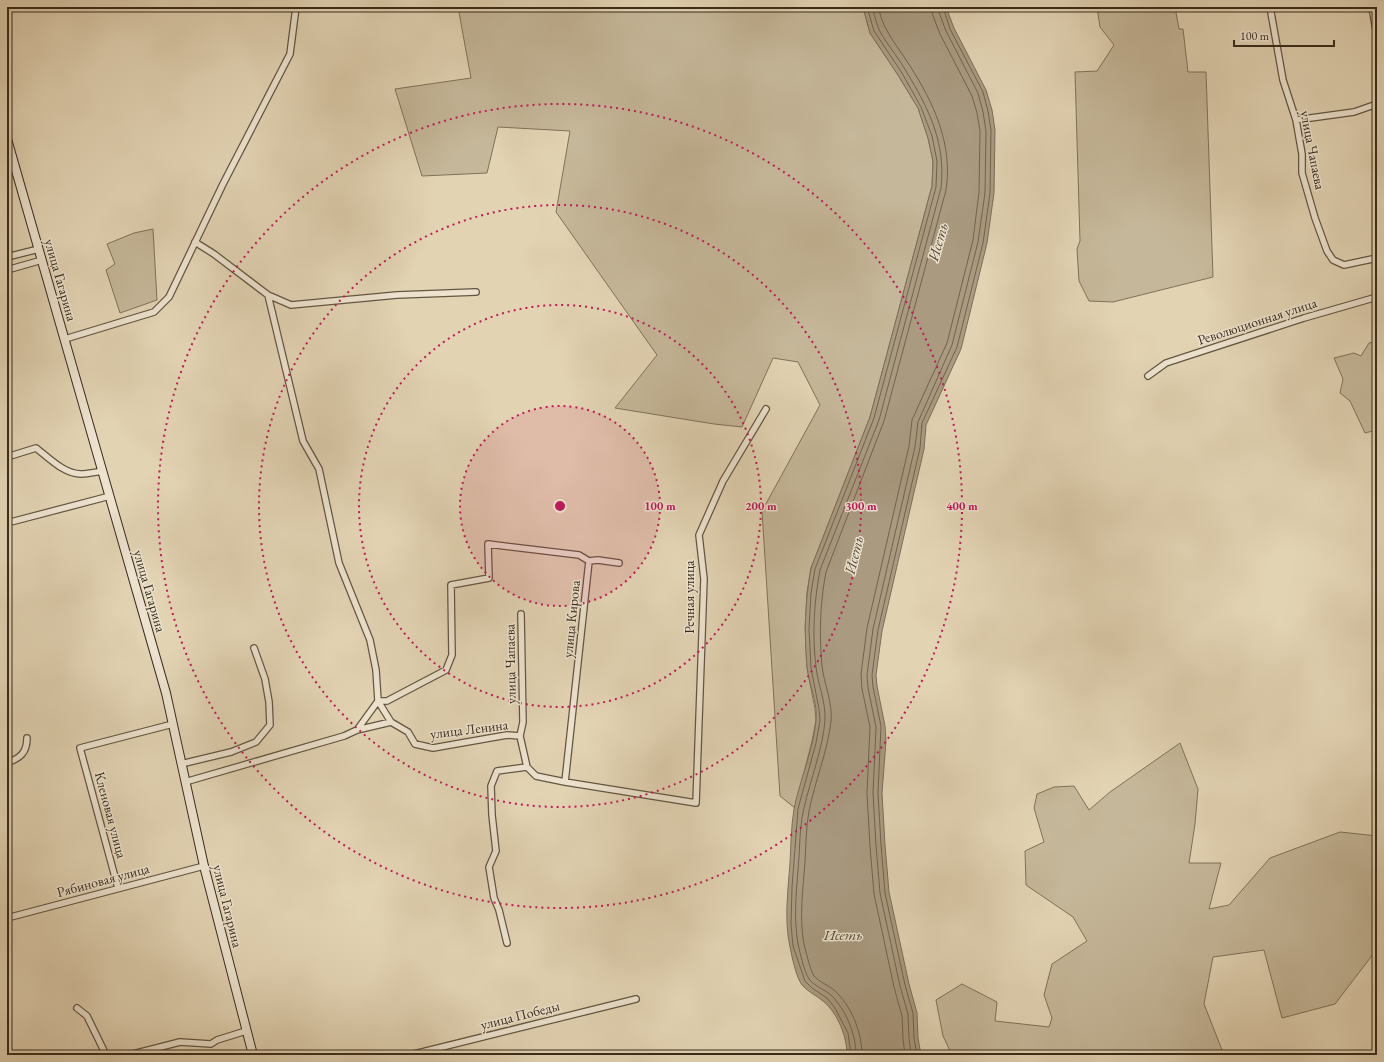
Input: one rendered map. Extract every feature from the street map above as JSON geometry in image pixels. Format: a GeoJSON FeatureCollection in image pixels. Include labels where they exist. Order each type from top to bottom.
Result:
{"type":"FeatureCollection","features":[{"type":"Feature","properties":{"kind":"main road","name":"улица Гагарина"},"geometry":{"type":"LineString","coordinates":[[7,139],[160,673],[173,724],[204,866],[253,1055]]}},
{"type":"Feature","properties":{"kind":"street"},"geometry":{"type":"LineString","coordinates":[[65,338],[154,312],[169,297],[195,242],[290,54],[296,7]]}},
{"type":"Feature","properties":{"kind":"street","name":"улица Чапаева"},"geometry":{"type":"LineString","coordinates":[[1270,7],[1283,80],[1296,120],[1302,154],[1302,173],[1315,218],[1327,250],[1333,260],[1344,264],[1377,258]]}},
{"type":"Feature","properties":{"kind":"street"},"geometry":{"type":"LineString","coordinates":[[1372,7],[1377,36]]}},
{"type":"Feature","properties":{"kind":"street"},"geometry":{"type":"LineString","coordinates":[[1296,120],[1354,112],[1377,104]]}},
{"type":"Feature","properties":{"kind":"street"},"geometry":{"type":"LineString","coordinates":[[195,242],[214,254],[268,295],[291,305],[397,294],[476,292]]}},
{"type":"Feature","properties":{"kind":"street"},"geometry":{"type":"LineString","coordinates":[[7,257],[39,249]]}},
{"type":"Feature","properties":{"kind":"street"},"geometry":{"type":"LineString","coordinates":[[7,270],[42,260]]}},
{"type":"Feature","properties":{"kind":"street"},"geometry":{"type":"LineString","coordinates":[[185,782],[344,736],[357,730],[391,722],[378,701],[376,670],[370,640],[339,563],[319,469],[303,440],[268,295]]}},
{"type":"Feature","properties":{"kind":"street","name":"Революционная улица"},"geometry":{"type":"LineString","coordinates":[[1148,376],[1166,363],[1304,318],[1377,297]]}},
{"type":"Feature","properties":{"kind":"street","name":"Речная улица"},"geometry":{"type":"LineString","coordinates":[[565,782],[696,803],[704,579],[699,535],[723,481],[766,409]]}},
{"type":"Feature","properties":{"kind":"street"},"geometry":{"type":"LineString","coordinates":[[7,457],[36,448],[66,471],[76,474],[83,474],[103,471]]}},
{"type":"Feature","properties":{"kind":"street"},"geometry":{"type":"LineString","coordinates":[[7,523],[110,496]]}},
{"type":"Feature","properties":{"kind":"street"},"geometry":{"type":"LineString","coordinates":[[378,701],[387,701],[446,670],[452,655],[451,585],[489,578],[488,544],[579,555],[589,561],[598,560],[619,563]]}},
{"type":"Feature","properties":{"kind":"street","name":"улица Кирова"},"geometry":{"type":"LineString","coordinates":[[565,782],[589,561]]}},
{"type":"Feature","properties":{"kind":"street","name":"улица Чапаева"},"geometry":{"type":"LineString","coordinates":[[520,614],[523,722],[520,736]]}},
{"type":"Feature","properties":{"kind":"street"},"geometry":{"type":"LineString","coordinates":[[181,764],[231,752],[256,742],[270,726],[269,702],[265,679],[254,648]]}},
{"type":"Feature","properties":{"kind":"street"},"geometry":{"type":"LineString","coordinates":[[357,730],[378,701]]}},
{"type":"Feature","properties":{"kind":"street","name":"улица Ленина"},"geometry":{"type":"LineString","coordinates":[[391,722],[408,732],[415,744],[433,748],[507,735],[520,736],[527,767]]}},
{"type":"Feature","properties":{"kind":"street","name":"Кленовая улица"},"geometry":{"type":"LineString","coordinates":[[118,888],[80,748],[173,724]]}},
{"type":"Feature","properties":{"kind":"street"},"geometry":{"type":"LineString","coordinates":[[7,762],[22,755],[27,746],[27,738]]}},
{"type":"Feature","properties":{"kind":"street"},"geometry":{"type":"LineString","coordinates":[[508,942],[494,898],[489,867],[496,851],[492,815],[491,786],[497,771],[527,767],[536,776],[565,782]]}},
{"type":"Feature","properties":{"kind":"street","name":"Рябиновая улица"},"geometry":{"type":"LineString","coordinates":[[7,917],[204,866]]}},
{"type":"Feature","properties":{"kind":"street","name":"улица Победы"},"geometry":{"type":"LineString","coordinates":[[410,1055],[636,999]]}},
{"type":"Feature","properties":{"kind":"street"},"geometry":{"type":"LineString","coordinates":[[76,1008],[87,1016],[106,1055]]}},
{"type":"Feature","properties":{"kind":"street"},"geometry":{"type":"LineString","coordinates":[[128,1055],[180,1042],[211,1044],[217,1040],[246,1031]]}},
{"type":"Feature","properties":{"kind":"shaded area"},"geometry":{"type":"Polygon","coordinates":[[[458,7],[863,7],[870,33],[918,108],[928,138],[933,161],[932,186],[870,417],[811,568],[807,592],[805,628],[807,668],[816,720],[795,808],[780,796],[762,511],[820,405],[798,362],[773,358],[742,427],[615,408],[657,355],[556,212],[570,131],[498,127],[487,173],[422,176],[395,89],[471,78],[458,7]]]}},
{"type":"Feature","properties":{"kind":"shaded area"},"geometry":{"type":"Polygon","coordinates":[[[1097,7],[1175,7],[1179,29],[1183,29],[1188,72],[1206,72],[1213,277],[1113,302],[1089,301],[1079,281],[1077,249],[1080,241],[1075,72],[1097,71],[1114,45],[1100,27],[1097,7]]]}},
{"type":"Feature","properties":{"kind":"shaded area"},"geometry":{"type":"Polygon","coordinates":[[[153,229],[157,300],[120,313],[106,270],[115,264],[107,244],[134,233],[153,229]]]}},
{"type":"Feature","properties":{"kind":"shaded area"},"geometry":{"type":"Polygon","coordinates":[[[1377,341],[1377,430],[1365,433],[1350,401],[1340,393],[1343,379],[1334,358],[1354,353],[1361,356],[1369,343],[1377,341]]]}},
{"type":"Feature","properties":{"kind":"shaded area"},"geometry":{"type":"Polygon","coordinates":[[[1180,743],[1198,789],[1195,824],[1189,863],[1221,863],[1209,909],[1229,905],[1270,858],[1340,832],[1377,836],[1377,949],[1335,1004],[1282,1018],[1264,950],[1213,957],[1204,1004],[1224,1055],[952,1055],[943,1036],[936,1000],[962,984],[997,1002],[995,1021],[1049,1027],[1052,1018],[1044,995],[1052,964],[1087,941],[1073,917],[1026,885],[1025,851],[1044,842],[1034,808],[1037,794],[1054,787],[1074,786],[1089,810],[1110,792],[1180,743]]]}},
{"type":"Feature","properties":{"kind":"water","name":"Исеть"},"geometry":{"type":"Polygon","coordinates":[[[863,7],[946,7],[954,28],[986,90],[992,110],[995,130],[994,193],[987,243],[961,349],[926,425],[924,449],[882,631],[876,675],[885,726],[886,741],[882,793],[889,892],[909,984],[917,1013],[918,1038],[921,1055],[847,1055],[847,1048],[841,1026],[833,1012],[823,1001],[809,992],[800,981],[792,956],[787,926],[793,816],[812,743],[816,721],[815,701],[807,667],[806,642],[806,605],[811,568],[870,417],[932,186],[933,161],[928,138],[918,108],[870,33],[863,7]]]}}]}
